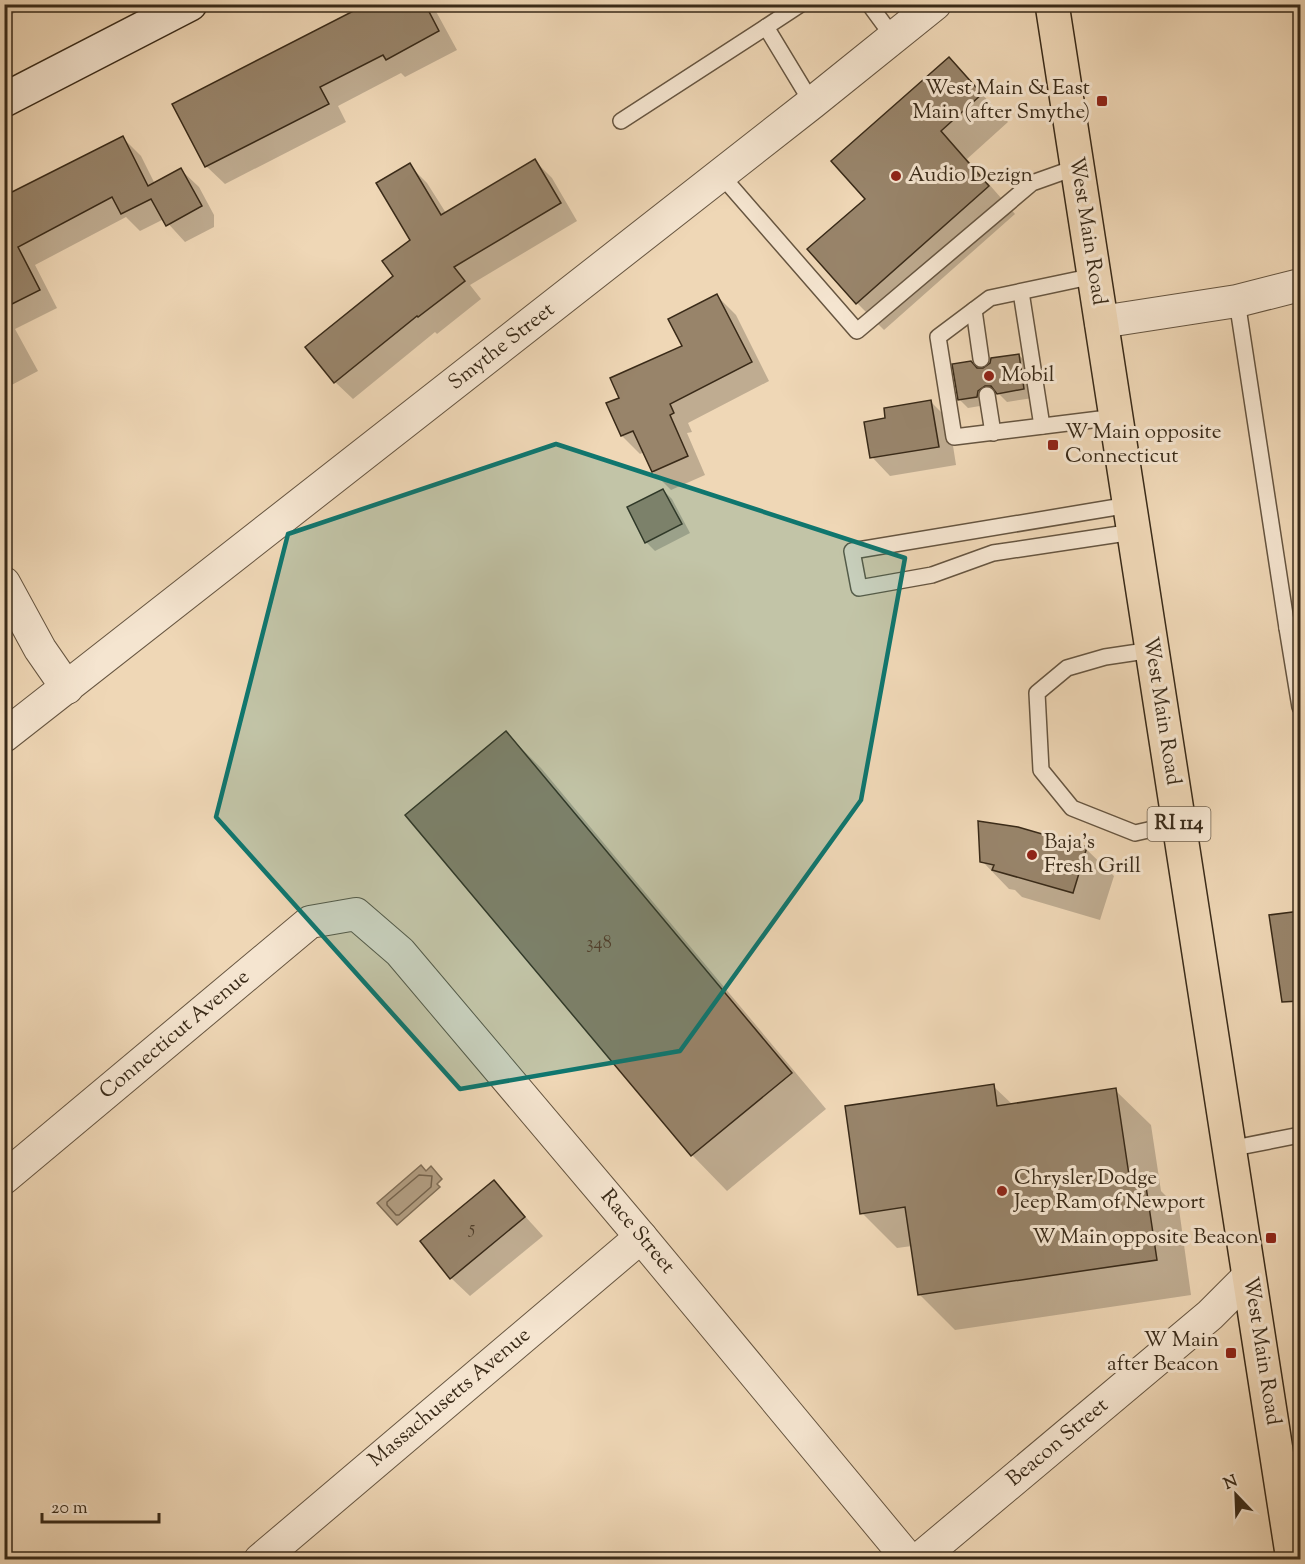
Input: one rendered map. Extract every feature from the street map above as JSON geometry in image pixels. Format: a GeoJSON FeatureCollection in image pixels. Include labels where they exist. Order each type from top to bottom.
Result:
{"type":"FeatureCollection","features":[{"type":"Feature","properties":{"kind":"main road","name":"West Main Road"},"geometry":{"type":"LineString","coordinates":[[1052,4],[1293,1560]]}},
{"type":"Feature","properties":{"kind":"street","name":"Smythe Street"},"geometry":{"type":"LineString","coordinates":[[4,736],[812,103],[935,4]]}},
{"type":"Feature","properties":{"kind":"street"},"geometry":{"type":"LineString","coordinates":[[4,100],[189,5]]}},
{"type":"Feature","properties":{"kind":"street"},"geometry":{"type":"LineString","coordinates":[[1101,322],[1237,301],[1300,285]]}},
{"type":"Feature","properties":{"kind":"street"},"geometry":{"type":"LineString","coordinates":[[4,583],[40,649],[67,688]]}},
{"type":"Feature","properties":{"kind":"street","name":"Connecticut Avenue"},"geometry":{"type":"LineString","coordinates":[[4,1178],[310,922],[356,914]]}},
{"type":"Feature","properties":{"kind":"street","name":"Race Street"},"geometry":{"type":"LineString","coordinates":[[356,914],[400,952],[641,1237],[909,1560]]}},
{"type":"Feature","properties":{"kind":"street","name":"Massachusetts Avenue"},"geometry":{"type":"LineString","coordinates":[[260,1560],[641,1237]]}},
{"type":"Feature","properties":{"kind":"street","name":"Beacon Street"},"geometry":{"type":"LineString","coordinates":[[918,1560],[1210,1316],[1249,1276]]}},
{"type":"Feature","properties":{"kind":"lane"},"geometry":{"type":"LineString","coordinates":[[621,122],[801,4]]}},
{"type":"Feature","properties":{"kind":"lane"},"geometry":{"type":"LineString","coordinates":[[869,4],[894,38]]}},
{"type":"Feature","properties":{"kind":"lane"},"geometry":{"type":"LineString","coordinates":[[766,27],[812,103]]}},
{"type":"Feature","properties":{"kind":"lane"},"geometry":{"type":"LineString","coordinates":[[720,175],[857,331],[1032,183],[1077,167]]}},
{"type":"Feature","properties":{"kind":"lane"},"geometry":{"type":"LineString","coordinates":[[1094,276],[990,298],[938,337],[954,438],[1116,417]]}},
{"type":"Feature","properties":{"kind":"lane"},"geometry":{"type":"LineString","coordinates":[[1021,292],[1042,426]]}},
{"type":"Feature","properties":{"kind":"lane"},"geometry":{"type":"LineString","coordinates":[[1237,301],[1294,627],[1300,707]]}},
{"type":"Feature","properties":{"kind":"lane"},"geometry":{"type":"LineString","coordinates":[[974,309],[981,359]]}},
{"type":"Feature","properties":{"kind":"lane"},"geometry":{"type":"LineString","coordinates":[[987,395],[993,433]]}},
{"type":"Feature","properties":{"kind":"lane"},"geometry":{"type":"LineString","coordinates":[[1131,518],[993,553],[932,575],[859,588],[852,551],[1131,518]]}},
{"type":"Feature","properties":{"kind":"lane"},"geometry":{"type":"LineString","coordinates":[[1152,650],[1105,657],[1067,668],[1037,693],[1041,770],[1071,808],[1124,829],[1135,833],[1179,823]]}},
{"type":"Feature","properties":{"kind":"lane"},"geometry":{"type":"LineString","coordinates":[[1229,1149],[1300,1135]]}},
{"type":"Feature","properties":{"kind":"highlighted area"},"geometry":{"type":"Polygon","coordinates":[[[556,444],[905,558],[861,800],[680,1051],[460,1089],[216,817],[288,534],[556,444]]]}},
{"type":"Feature","properties":{"kind":"water"},"geometry":{"type":"Polygon","coordinates":[[[421,1165],[426,1171],[431,1166],[442,1179],[437,1184],[440,1187],[397,1225],[377,1203],[421,1165]]]}},
{"type":"Feature","properties":{"kind":"building"},"geometry":{"type":"Polygon","coordinates":[[[367,4],[425,4],[439,31],[386,60],[383,55],[320,87],[329,104],[205,167],[172,104],[367,4]]]}},
{"type":"Feature","properties":{"kind":"building"},"geometry":{"type":"Polygon","coordinates":[[[949,57],[982,94],[941,131],[989,186],[856,304],[807,249],[865,199],[831,161],[949,57]]]}},
{"type":"Feature","properties":{"kind":"building"},"geometry":{"type":"Polygon","coordinates":[[[123,136],[148,186],[181,168],[202,206],[166,226],[151,199],[121,214],[112,197],[18,247],[40,290],[4,308],[4,196],[123,136]]]}},
{"type":"Feature","properties":{"kind":"building"},"geometry":{"type":"Polygon","coordinates":[[[535,159],[561,203],[454,267],[465,281],[417,316],[334,383],[305,347],[393,276],[382,261],[410,240],[376,183],[410,163],[441,215],[535,159]]]}},
{"type":"Feature","properties":{"kind":"building"},"geometry":{"type":"Polygon","coordinates":[[[717,294],[752,362],[670,404],[674,413],[670,415],[688,456],[652,472],[633,431],[621,436],[606,403],[619,398],[610,378],[682,346],[668,319],[717,294]]]}},
{"type":"Feature","properties":{"kind":"building"},"geometry":{"type":"Polygon","coordinates":[[[1019,354],[1024,389],[997,394],[991,386],[985,386],[978,391],[977,397],[958,400],[952,364],[971,361],[977,368],[983,368],[990,363],[991,358],[1019,354]]]}},
{"type":"Feature","properties":{"kind":"building"},"geometry":{"type":"Polygon","coordinates":[[[931,400],[939,447],[870,458],[864,422],[885,418],[884,408],[931,400]]]}},
{"type":"Feature","properties":{"kind":"building"},"geometry":{"type":"Polygon","coordinates":[[[663,489],[682,524],[645,543],[627,507],[663,489]]]}},
{"type":"Feature","properties":{"kind":"building"},"geometry":{"type":"Polygon","coordinates":[[[506,731],[792,1073],[691,1156],[405,815],[506,731]]]}},
{"type":"Feature","properties":{"kind":"building","name":"Baja's Fresh Grill"},"geometry":{"type":"Polygon","coordinates":[[[978,821],[1018,827],[1087,847],[1073,893],[992,870],[994,865],[980,862],[978,821]]]}},
{"type":"Feature","properties":{"kind":"building"},"geometry":{"type":"Polygon","coordinates":[[[1300,911],[1300,1001],[1282,1002],[1269,915],[1300,911]]]}},
{"type":"Feature","properties":{"kind":"building","name":"Chrysler Dodge Jeep Ram of Newport"},"geometry":{"type":"Polygon","coordinates":[[[994,1084],[997,1106],[1116,1088],[1129,1175],[1144,1173],[1157,1260],[918,1295],[905,1207],[860,1214],[845,1106],[994,1084]]]}},
{"type":"Feature","properties":{"kind":"building"},"geometry":{"type":"Polygon","coordinates":[[[494,1180],[525,1217],[450,1279],[420,1241],[494,1180]]]}},
{"type":"Feature","properties":{"kind":"place","name":"West Main & East Main (after Smythe)"},"geometry":{"type":"Point","coordinates":[1102,101]}},
{"type":"Feature","properties":{"kind":"place","name":"Audio Dezign"},"geometry":{"type":"Point","coordinates":[896,176]}},
{"type":"Feature","properties":{"kind":"place","name":"Mobil"},"geometry":{"type":"Point","coordinates":[989,376]}},
{"type":"Feature","properties":{"kind":"place","name":"W Main opposite Connecticut"},"geometry":{"type":"Point","coordinates":[1053,445]}},
{"type":"Feature","properties":{"kind":"place","name":"Baja's Fresh Grill"},"geometry":{"type":"Point","coordinates":[1032,855]}},
{"type":"Feature","properties":{"kind":"place","name":"Chrysler Dodge Jeep Ram of Newport"},"geometry":{"type":"Point","coordinates":[1002,1191]}},
{"type":"Feature","properties":{"kind":"place","name":"W Main opposite Beacon"},"geometry":{"type":"Point","coordinates":[1271,1238]}},
{"type":"Feature","properties":{"kind":"place","name":"W Main after Beacon"},"geometry":{"type":"Point","coordinates":[1231,1353]}}]}
